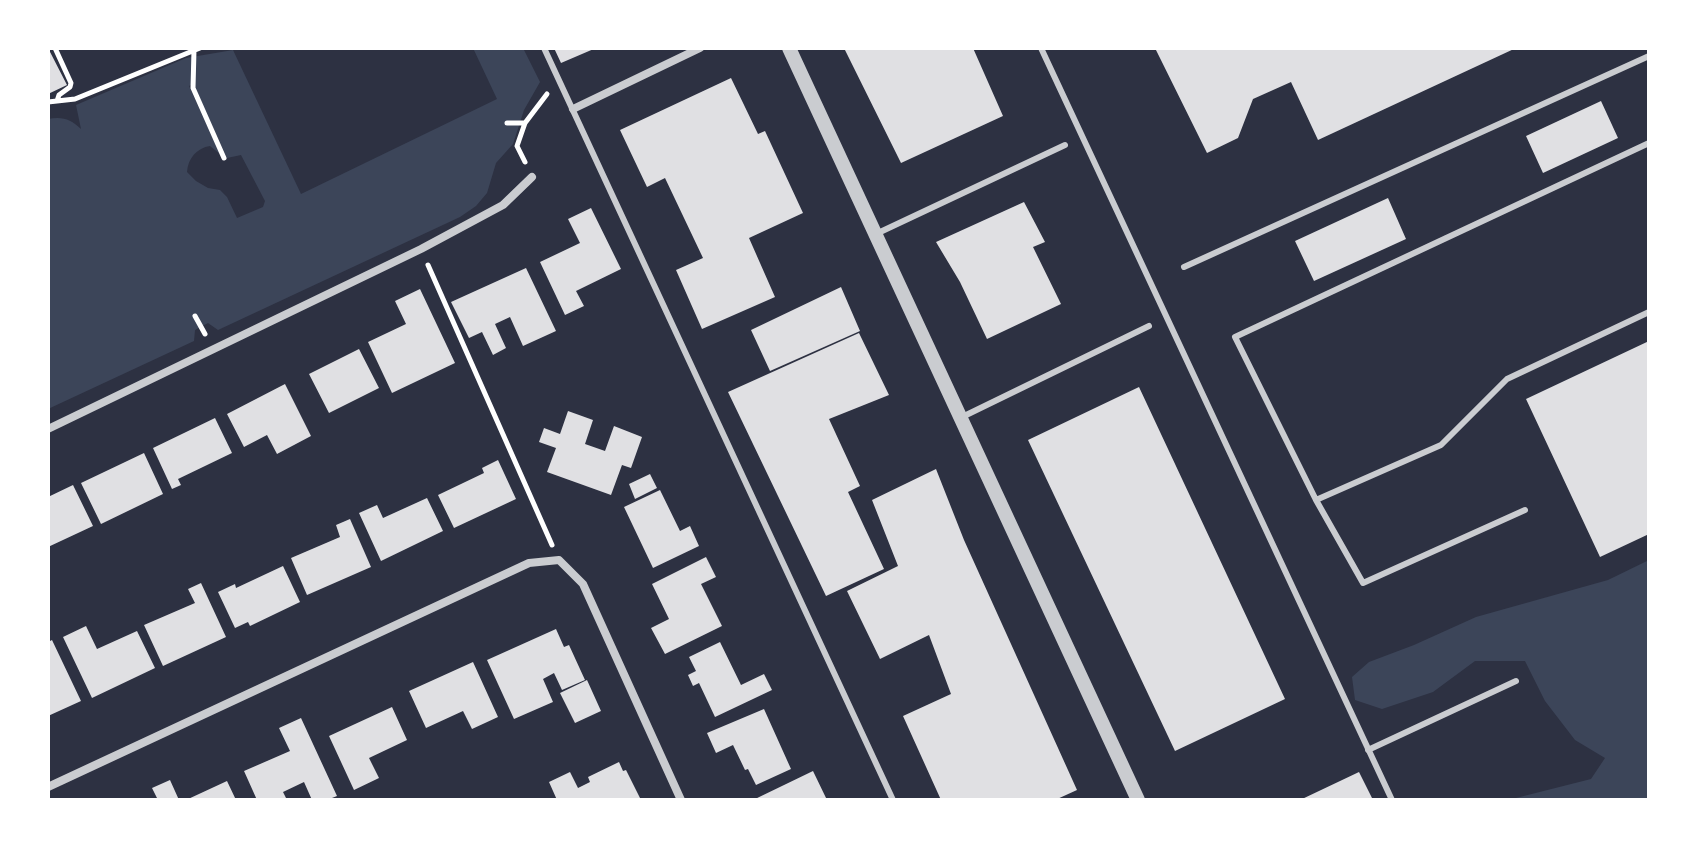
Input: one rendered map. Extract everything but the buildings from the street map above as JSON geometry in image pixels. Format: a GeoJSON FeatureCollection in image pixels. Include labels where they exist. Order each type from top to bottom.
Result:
{"type":"FeatureCollection","features":[{"type":"Feature","properties":{"kind":"street"},"geometry":{"type":"LineString","coordinates":[[573,109],[700,48]]}},
{"type":"Feature","properties":{"kind":"street"},"geometry":{"type":"LineString","coordinates":[[789,48],[1138,800]]}},
{"type":"Feature","properties":{"kind":"street"},"geometry":{"type":"LineString","coordinates":[[48,429],[421,249],[503,205],[532,177]]}},
{"type":"Feature","properties":{"kind":"street"},"geometry":{"type":"LineString","coordinates":[[48,787],[529,563],[559,560],[583,584],[681,800]]}},
{"type":"Feature","properties":{"kind":"lane"},"geometry":{"type":"LineString","coordinates":[[544,48],[893,800]]}},
{"type":"Feature","properties":{"kind":"lane"},"geometry":{"type":"LineString","coordinates":[[1041,48],[1392,800]]}},
{"type":"Feature","properties":{"kind":"lane"},"geometry":{"type":"LineString","coordinates":[[1184,267],[1649,56]]}},
{"type":"Feature","properties":{"kind":"lane"},"geometry":{"type":"LineString","coordinates":[[1525,510],[1363,583],[1316,500],[1235,337],[1649,143]]}},
{"type":"Feature","properties":{"kind":"lane"},"geometry":{"type":"LineString","coordinates":[[875,235],[1065,145]]}},
{"type":"Feature","properties":{"kind":"lane"},"geometry":{"type":"LineString","coordinates":[[1316,500],[1441,445],[1507,379],[1649,312]]}},
{"type":"Feature","properties":{"kind":"lane"},"geometry":{"type":"LineString","coordinates":[[960,418],[1149,326]]}},
{"type":"Feature","properties":{"kind":"lane"},"geometry":{"type":"LineString","coordinates":[[1368,750],[1516,681]]}},
{"type":"Feature","properties":{"kind":"path"},"geometry":{"type":"LineString","coordinates":[[55,48],[71,83],[57,101]]}},
{"type":"Feature","properties":{"kind":"path"},"geometry":{"type":"LineString","coordinates":[[48,102],[75,99],[197,49],[193,88],[224,158]]}},
{"type":"Feature","properties":{"kind":"path"},"geometry":{"type":"LineString","coordinates":[[532,177],[517,146],[525,123],[548,94],[562,86]]}},
{"type":"Feature","properties":{"kind":"path"},"geometry":{"type":"LineString","coordinates":[[507,123],[525,123]]}},
{"type":"Feature","properties":{"kind":"path"},"geometry":{"type":"LineString","coordinates":[[421,249],[559,560]]}},
{"type":"Feature","properties":{"kind":"shaded area"},"geometry":{"type":"Polygon","coordinates":[[[473,48],[523,48],[540,82],[524,110],[513,144],[496,163],[487,193],[476,206],[460,217],[218,330],[208,323],[195,330],[194,341],[48,409],[48,119],[66,119],[81,129],[76,105],[186,58],[233,50],[301,194],[497,99],[473,48]],[[193,84],[189,86],[220,154],[210,146],[197,151],[191,158],[187,172],[208,188],[220,190],[237,218],[263,207],[265,201],[241,155],[227,158],[193,84]]]}},
{"type":"Feature","properties":{"kind":"shaded area"},"geometry":{"type":"Polygon","coordinates":[[[1649,560],[1649,800],[1508,800],[1591,779],[1605,758],[1575,740],[1545,701],[1525,661],[1475,661],[1433,692],[1382,709],[1355,700],[1352,677],[1369,662],[1476,617],[1608,580],[1649,560]]]}}]}
